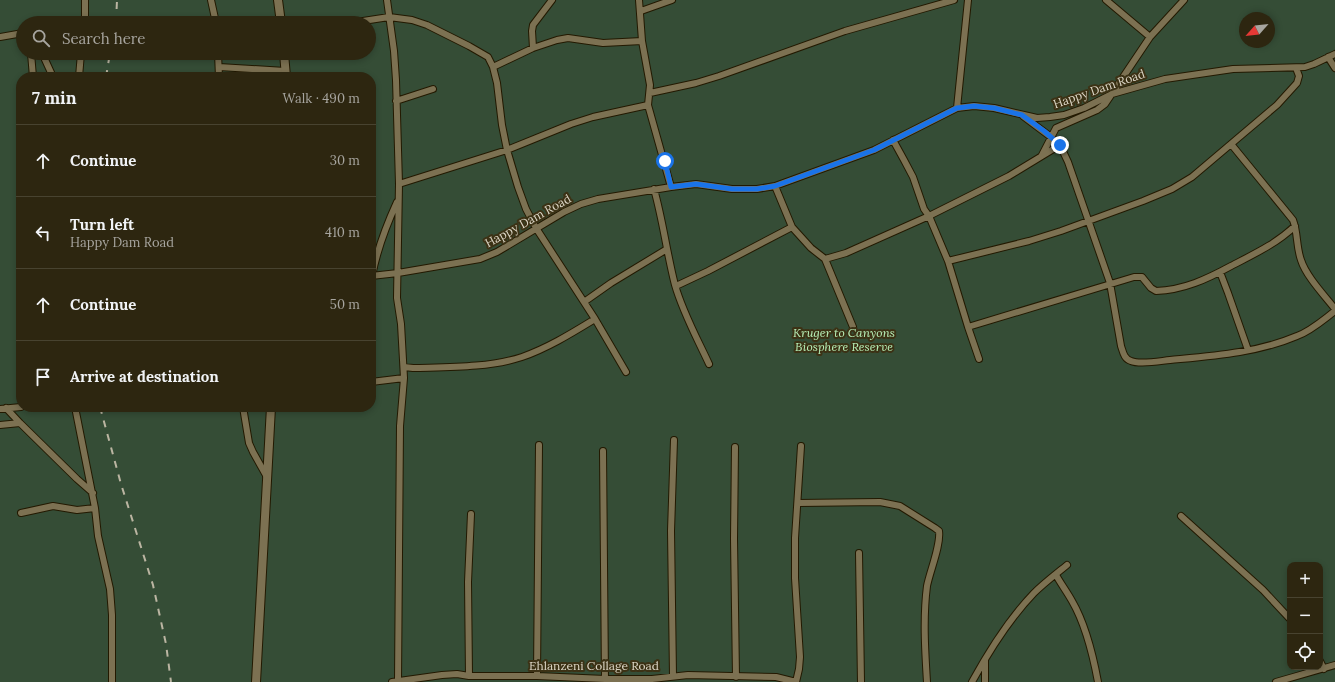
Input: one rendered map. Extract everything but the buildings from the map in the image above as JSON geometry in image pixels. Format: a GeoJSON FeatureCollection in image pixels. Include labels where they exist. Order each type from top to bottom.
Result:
{"type":"FeatureCollection","features":[{"type":"Feature","properties":{"kind":"street"},"geometry":{"type":"LineString","coordinates":[[85,0],[85,16]]}},
{"type":"Feature","properties":{"kind":"street"},"geometry":{"type":"LineString","coordinates":[[211,0],[214,16]]}},
{"type":"Feature","properties":{"kind":"street"},"geometry":{"type":"LineString","coordinates":[[278,0],[280,16]]}},
{"type":"Feature","properties":{"kind":"street"},"geometry":{"type":"LineString","coordinates":[[387,0],[394,51],[399,184],[397,298],[404,367],[400,426],[395,681]]}},
{"type":"Feature","properties":{"kind":"street"},"geometry":{"type":"LineString","coordinates":[[534,48],[532,31],[533,24],[552,0]]}},
{"type":"Feature","properties":{"kind":"street"},"geometry":{"type":"LineString","coordinates":[[639,0],[642,40],[649,78],[650,93],[648,105],[671,187]]}},
{"type":"Feature","properties":{"kind":"street"},"geometry":{"type":"LineString","coordinates":[[641,11],[656,4],[672,0]]}},
{"type":"Feature","properties":{"kind":"street"},"geometry":{"type":"LineString","coordinates":[[650,93],[696,83],[719,76],[845,31],[951,0]]}},
{"type":"Feature","properties":{"kind":"street"},"geometry":{"type":"LineString","coordinates":[[957,108],[968,0]]}},
{"type":"Feature","properties":{"kind":"street"},"geometry":{"type":"LineString","coordinates":[[1106,0],[1150,37]]}},
{"type":"Feature","properties":{"kind":"street"},"geometry":{"type":"LineString","coordinates":[[1041,156],[1054,130],[1060,125],[1102,106],[1112,94],[1150,37],[1184,0]]}},
{"type":"Feature","properties":{"kind":"street"},"geometry":{"type":"LineString","coordinates":[[376,19],[389,17],[412,20],[427,25],[484,54],[490,61],[497,83],[502,125],[507,150],[526,209],[536,228],[596,319],[626,372]]}},
{"type":"Feature","properties":{"kind":"street"},"geometry":{"type":"LineString","coordinates":[[0,37],[16,34]]}},
{"type":"Feature","properties":{"kind":"street"},"geometry":{"type":"LineString","coordinates":[[493,67],[546,43],[568,38],[603,42],[642,40]]}},
{"type":"Feature","properties":{"kind":"street","name":"Happy Dam Road"},"geometry":{"type":"LineString","coordinates":[[376,275],[480,259],[497,252],[536,228],[581,204],[598,199],[654,189],[696,184],[732,189],[757,189],[775,186],[869,152],[957,108],[974,106],[994,108],[1037,118],[1064,115],[1084,108],[1112,94],[1166,79],[1233,69],[1296,68],[1314,64],[1335,54]]}},
{"type":"Feature","properties":{"kind":"street"},"geometry":{"type":"LineString","coordinates":[[1328,57],[1335,68]]}},
{"type":"Feature","properties":{"kind":"street"},"geometry":{"type":"LineString","coordinates":[[32,60],[33,72]]}},
{"type":"Feature","properties":{"kind":"street"},"geometry":{"type":"LineString","coordinates":[[45,60],[51,72]]}},
{"type":"Feature","properties":{"kind":"street"},"geometry":{"type":"LineString","coordinates":[[79,72],[80,60]]}},
{"type":"Feature","properties":{"kind":"street"},"geometry":{"type":"LineString","coordinates":[[219,60],[219,72]]}},
{"type":"Feature","properties":{"kind":"street"},"geometry":{"type":"LineString","coordinates":[[284,60],[285,72]]}},
{"type":"Feature","properties":{"kind":"street"},"geometry":{"type":"LineString","coordinates":[[219,66],[268,72]]}},
{"type":"Feature","properties":{"kind":"street"},"geometry":{"type":"LineString","coordinates":[[948,261],[1030,241],[1144,201],[1172,189],[1192,177],[1277,105],[1292,90],[1299,79],[1296,68]]}},
{"type":"Feature","properties":{"kind":"street"},"geometry":{"type":"LineString","coordinates":[[396,102],[433,89]]}},
{"type":"Feature","properties":{"kind":"street"},"geometry":{"type":"LineString","coordinates":[[399,184],[507,150],[571,124],[593,117],[648,105]]}},
{"type":"Feature","properties":{"kind":"street"},"geometry":{"type":"LineString","coordinates":[[1022,115],[1060,145],[1075,179],[1110,283],[1121,346],[1126,359],[1130,361],[1154,362],[1248,350],[1265,346],[1297,336],[1318,324],[1335,310],[1302,264],[1298,249],[1296,226],[1288,213],[1231,144]]}},
{"type":"Feature","properties":{"kind":"street"},"geometry":{"type":"LineString","coordinates":[[893,140],[913,177],[924,209],[929,216],[948,261],[979,359]]}},
{"type":"Feature","properties":{"kind":"street"},"geometry":{"type":"LineString","coordinates":[[826,259],[846,253],[929,216],[1009,176],[1060,145]]}},
{"type":"Feature","properties":{"kind":"street"},"geometry":{"type":"LineString","coordinates":[[775,186],[792,227],[811,248],[826,259],[853,327]]}},
{"type":"Feature","properties":{"kind":"street"},"geometry":{"type":"LineString","coordinates":[[654,189],[662,217],[667,249],[676,286],[683,308],[709,364]]}},
{"type":"Feature","properties":{"kind":"street"},"geometry":{"type":"LineString","coordinates":[[376,254],[384,230],[399,199]]}},
{"type":"Feature","properties":{"kind":"street"},"geometry":{"type":"LineString","coordinates":[[968,327],[1134,276],[1142,276],[1153,291],[1192,285],[1270,246],[1284,237],[1296,226]]}},
{"type":"Feature","properties":{"kind":"street"},"geometry":{"type":"LineString","coordinates":[[676,286],[792,227]]}},
{"type":"Feature","properties":{"kind":"street"},"geometry":{"type":"LineString","coordinates":[[584,302],[611,283],[667,249]]}},
{"type":"Feature","properties":{"kind":"street"},"geometry":{"type":"LineString","coordinates":[[1220,272],[1248,350]]}},
{"type":"Feature","properties":{"kind":"street"},"geometry":{"type":"LineString","coordinates":[[404,367],[413,368],[487,365],[506,361],[534,352],[596,319]]}},
{"type":"Feature","properties":{"kind":"street"},"geometry":{"type":"LineString","coordinates":[[376,381],[404,378]]}},
{"type":"Feature","properties":{"kind":"street"},"geometry":{"type":"LineString","coordinates":[[3,409],[16,408]]}},
{"type":"Feature","properties":{"kind":"street"},"geometry":{"type":"LineString","coordinates":[[3,409],[20,423],[76,479],[93,493]]}},
{"type":"Feature","properties":{"kind":"street"},"geometry":{"type":"LineString","coordinates":[[77,412],[96,508],[98,536],[110,589],[112,615],[112,682]]}},
{"type":"Feature","properties":{"kind":"street"},"geometry":{"type":"LineString","coordinates":[[244,412],[253,452],[268,478]]}},
{"type":"Feature","properties":{"kind":"street"},"geometry":{"type":"LineString","coordinates":[[256,682],[271,412]]}},
{"type":"Feature","properties":{"kind":"street"},"geometry":{"type":"LineString","coordinates":[[0,425],[20,423]]}},
{"type":"Feature","properties":{"kind":"street"},"geometry":{"type":"LineString","coordinates":[[674,440],[671,532],[674,676]]}},
{"type":"Feature","properties":{"kind":"street"},"geometry":{"type":"LineString","coordinates":[[537,676],[539,445]]}},
{"type":"Feature","properties":{"kind":"street"},"geometry":{"type":"LineString","coordinates":[[796,682],[800,657],[795,578],[795,538],[801,446]]}},
{"type":"Feature","properties":{"kind":"street"},"geometry":{"type":"LineString","coordinates":[[735,447],[734,539],[736,677]]}},
{"type":"Feature","properties":{"kind":"street"},"geometry":{"type":"LineString","coordinates":[[603,451],[605,679]]}},
{"type":"Feature","properties":{"kind":"street"},"geometry":{"type":"LineString","coordinates":[[798,503],[880,502],[892,504],[900,506],[939,531],[939,540],[928,585],[926,602],[925,640],[927,682]]}},
{"type":"Feature","properties":{"kind":"street"},"geometry":{"type":"LineString","coordinates":[[21,513],[53,506],[77,510],[96,508]]}},
{"type":"Feature","properties":{"kind":"street"},"geometry":{"type":"LineString","coordinates":[[469,676],[468,582],[471,514]]}},
{"type":"Feature","properties":{"kind":"street"},"geometry":{"type":"LineString","coordinates":[[1181,516],[1263,590],[1287,616]]}},
{"type":"Feature","properties":{"kind":"street"},"geometry":{"type":"LineString","coordinates":[[859,553],[861,682]]}},
{"type":"Feature","properties":{"kind":"street"},"geometry":{"type":"LineString","coordinates":[[972,682],[985,659],[1024,604],[1035,592],[1067,565]]}},
{"type":"Feature","properties":{"kind":"street"},"geometry":{"type":"LineString","coordinates":[[1056,575],[1073,602],[1078,614],[1089,645],[1098,682]]}},
{"type":"Feature","properties":{"kind":"street"},"geometry":{"type":"LineString","coordinates":[[985,659],[985,682]]}},
{"type":"Feature","properties":{"kind":"street"},"geometry":{"type":"LineString","coordinates":[[1276,682],[1289,680],[1335,665]]}},
{"type":"Feature","properties":{"kind":"street","name":"Ehlanzeni Collage Road"},"geometry":{"type":"LineString","coordinates":[[395,681],[442,674],[458,674],[469,676],[537,676],[605,679],[652,679],[674,676],[776,677],[796,682]]}},
{"type":"Feature","properties":{"kind":"green space","name":"Kruger to Canyons Biosphere Reserve"},"geometry":{"type":"Polygon","coordinates":[[[0,0],[1335,0],[1335,682],[0,682],[0,0]]]}},
{"type":"Feature","properties":{"kind":"railway"},"geometry":{"type":"LineString","coordinates":[[116,16],[117,0]]}},
{"type":"Feature","properties":{"kind":"railway"},"geometry":{"type":"LineString","coordinates":[[107,72],[109,60]]}},
{"type":"Feature","properties":{"kind":"railway"},"geometry":{"type":"LineString","coordinates":[[101,412],[121,484],[153,585],[166,644],[171,682]]}},
{"type":"Feature","properties":{"kind":"route"},"geometry":{"type":"LineString","coordinates":[[665,161],[671,187],[696,184],[732,189],[757,189],[775,186],[874,150],[957,108],[974,106],[994,108],[1022,115],[1060,145]]}}]}
